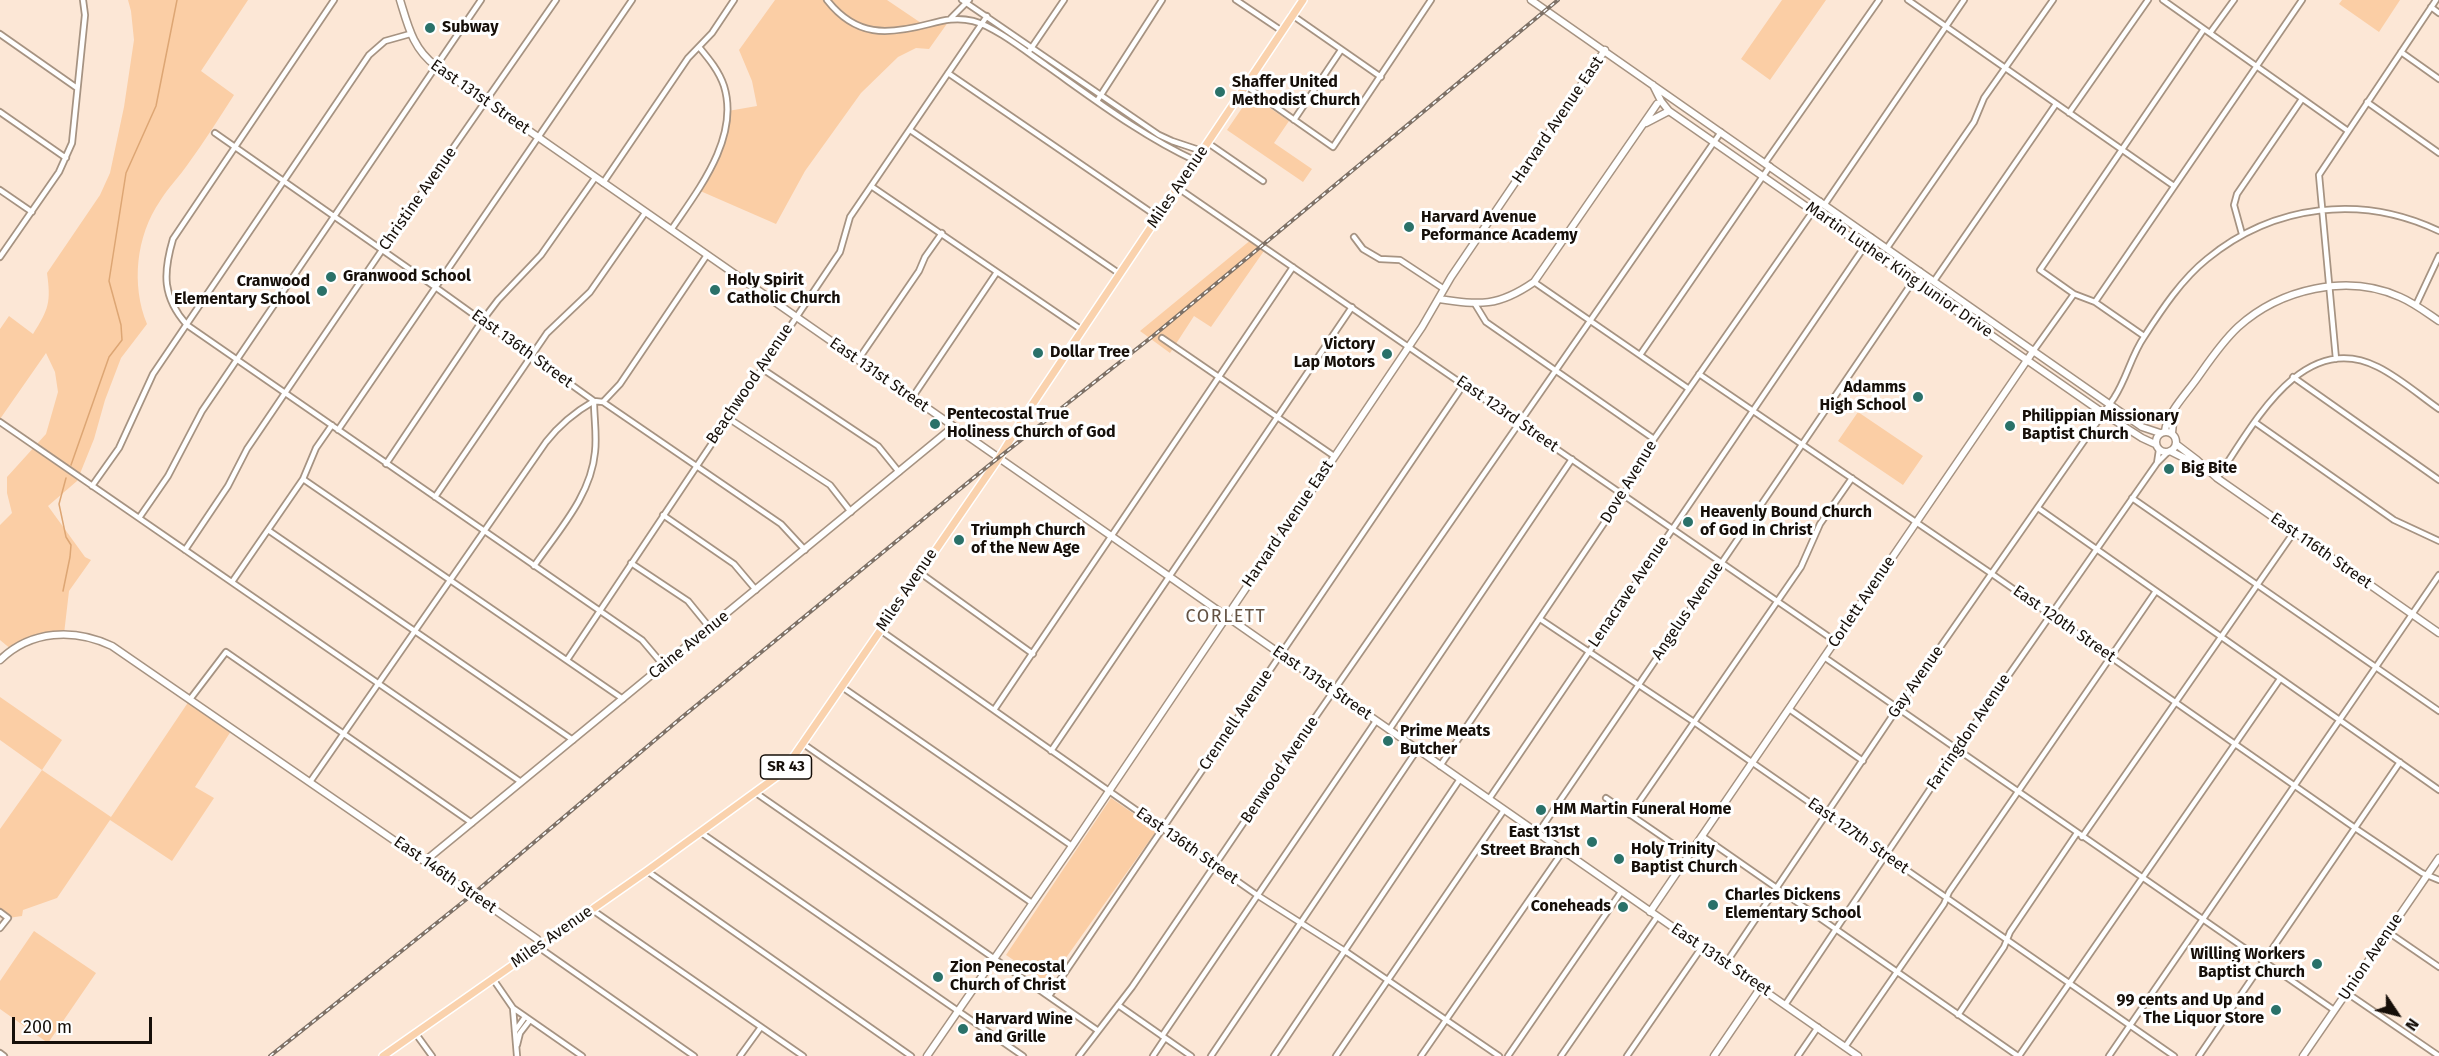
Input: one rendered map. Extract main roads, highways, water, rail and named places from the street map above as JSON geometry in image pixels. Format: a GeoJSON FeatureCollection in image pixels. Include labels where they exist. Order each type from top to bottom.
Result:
{"type":"FeatureCollection","features":[{"type":"Feature","properties":{"kind":"main road","name":"Miles Avenue"},"geometry":{"type":"LineString","coordinates":[[383,1056],[647,871],[783,772],[999,458],[1302,0]]}},
{"type":"Feature","properties":{"kind":"waterway"},"geometry":{"type":"LineString","coordinates":[[71,465],[109,357],[122,340],[121,325],[109,281],[126,173],[156,106],[177,0]]}},
{"type":"Feature","properties":{"kind":"waterway"},"geometry":{"type":"LineString","coordinates":[[63,591],[71,545],[66,537],[59,504],[66,478]]}},
{"type":"Feature","properties":{"kind":"railway"},"geometry":{"type":"LineString","coordinates":[[270,1056],[473,894],[681,718],[988,466],[1153,336],[1558,0]]}},
{"type":"Feature","properties":{"kind":"place","name":"Subway"},"geometry":{"type":"Point","coordinates":[430,28]}},
{"type":"Feature","properties":{"kind":"place","name":"Shaffer United Methodist Church"},"geometry":{"type":"Point","coordinates":[1220,92]}},
{"type":"Feature","properties":{"kind":"place","name":"Harvard Avenue Peformance Academy"},"geometry":{"type":"Point","coordinates":[1409,227]}},
{"type":"Feature","properties":{"kind":"place","name":"Granwood School"},"geometry":{"type":"Point","coordinates":[331,277]}},
{"type":"Feature","properties":{"kind":"place","name":"Holy Spirit Catholic Church"},"geometry":{"type":"Point","coordinates":[715,290]}},
{"type":"Feature","properties":{"kind":"place","name":"Cranwood Elementary School"},"geometry":{"type":"Point","coordinates":[322,291]}},
{"type":"Feature","properties":{"kind":"place","name":"Dollar Tree"},"geometry":{"type":"Point","coordinates":[1038,353]}},
{"type":"Feature","properties":{"kind":"place","name":"Victory Lap Motors"},"geometry":{"type":"Point","coordinates":[1387,354]}},
{"type":"Feature","properties":{"kind":"place","name":"Adamms High School"},"geometry":{"type":"Point","coordinates":[1918,397]}},
{"type":"Feature","properties":{"kind":"place","name":"Pentecostal True Holiness Church of God"},"geometry":{"type":"Point","coordinates":[935,424]}},
{"type":"Feature","properties":{"kind":"place","name":"Philippian Missionary Baptist Church"},"geometry":{"type":"Point","coordinates":[2010,426]}},
{"type":"Feature","properties":{"kind":"place","name":"Big Bite"},"geometry":{"type":"Point","coordinates":[2169,469]}},
{"type":"Feature","properties":{"kind":"place","name":"Heavenly Bound Church of God In Christ"},"geometry":{"type":"Point","coordinates":[1688,522]}},
{"type":"Feature","properties":{"kind":"place","name":"Triumph Church of the New Age"},"geometry":{"type":"Point","coordinates":[959,540]}},
{"type":"Feature","properties":{"kind":"place","name":"Prime Meats Butcher"},"geometry":{"type":"Point","coordinates":[1388,741]}},
{"type":"Feature","properties":{"kind":"place","name":"HM Martin Funeral Home"},"geometry":{"type":"Point","coordinates":[1541,810]}},
{"type":"Feature","properties":{"kind":"place","name":"East 131st Street Branch"},"geometry":{"type":"Point","coordinates":[1592,842]}},
{"type":"Feature","properties":{"kind":"place","name":"Holy Trinity Baptist Church"},"geometry":{"type":"Point","coordinates":[1619,859]}},
{"type":"Feature","properties":{"kind":"place","name":"Charles Dickens Elementary School"},"geometry":{"type":"Point","coordinates":[1713,905]}},
{"type":"Feature","properties":{"kind":"place","name":"Coneheads"},"geometry":{"type":"Point","coordinates":[1623,907]}},
{"type":"Feature","properties":{"kind":"place","name":"Willing Workers Baptist Church"},"geometry":{"type":"Point","coordinates":[2317,964]}},
{"type":"Feature","properties":{"kind":"place","name":"Zion Penecostal Church of Christ"},"geometry":{"type":"Point","coordinates":[938,977]}},
{"type":"Feature","properties":{"kind":"place","name":"99 cents and Up and The Liquor Store"},"geometry":{"type":"Point","coordinates":[2276,1010]}},
{"type":"Feature","properties":{"kind":"place","name":"Harvard Wine and Grille"},"geometry":{"type":"Point","coordinates":[963,1029]}},
{"type":"Feature","properties":{"kind":"district","name":"CORLETT"},"geometry":{"type":"Point","coordinates":[1226,617]}}]}
